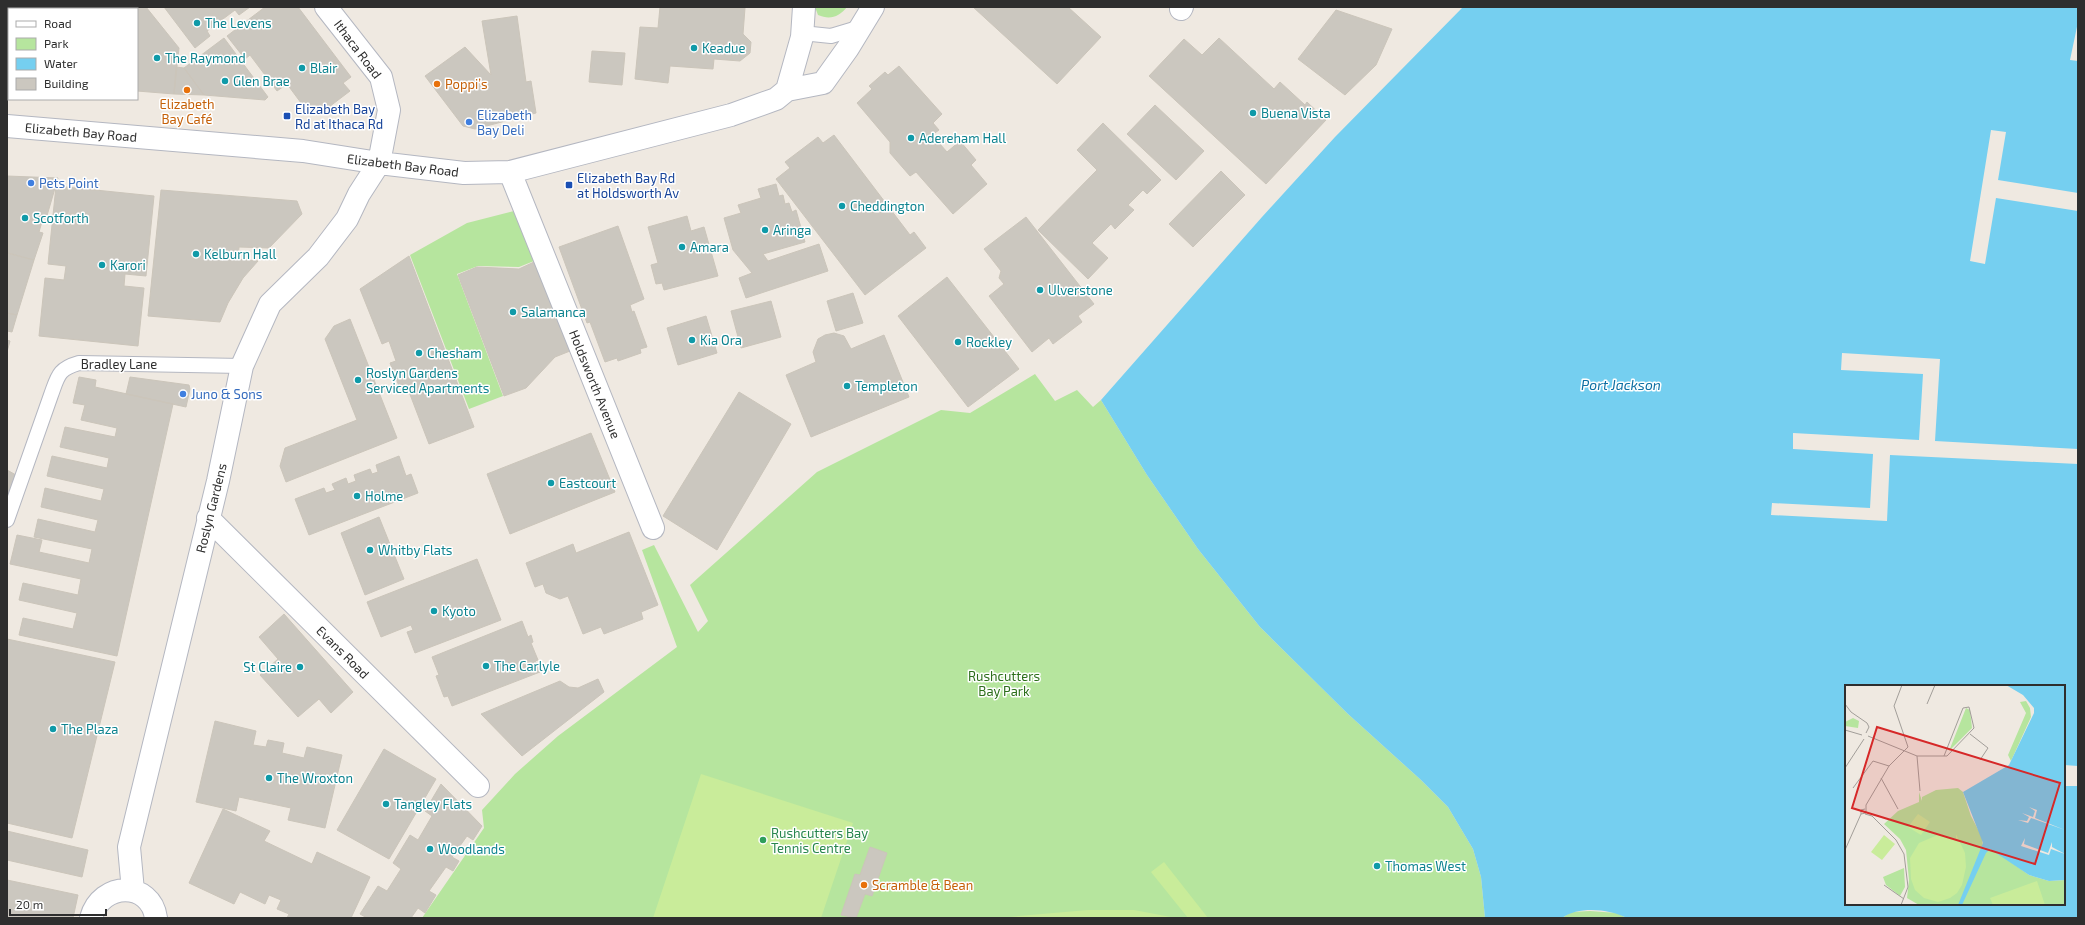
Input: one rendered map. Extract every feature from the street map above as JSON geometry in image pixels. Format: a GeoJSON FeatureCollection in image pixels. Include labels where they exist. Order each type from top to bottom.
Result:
{"type":"FeatureCollection","features":[{"type":"Feature","properties":{"kind":"street","name":"Ithaca Road"},"geometry":{"type":"LineString","coordinates":[[326,7],[381,77],[389,110],[379,163]]}},
{"type":"Feature","properties":{"kind":"street"},"geometry":{"type":"LineString","coordinates":[[787,90],[802,33],[804,7]]}},
{"type":"Feature","properties":{"kind":"street","name":"Elizabeth Bay Road"},"geometry":{"type":"LineString","coordinates":[[7,126],[303,151],[379,163],[464,173],[510,172],[731,115],[776,99],[787,90],[823,83],[848,48],[873,7]]}},
{"type":"Feature","properties":{"kind":"street","name":"Roslyn Gardens"},"geometry":{"type":"LineString","coordinates":[[133,891],[129,847],[208,518],[242,366],[270,304],[323,250],[347,219],[359,194],[379,163]]}},
{"type":"Feature","properties":{"kind":"street","name":"Holdsworth Avenue"},"geometry":{"type":"LineString","coordinates":[[510,172],[653,528]]}},
{"type":"Feature","properties":{"kind":"street","name":"Evans Road"},"geometry":{"type":"LineString","coordinates":[[208,518],[478,786]]}},
{"type":"Feature","properties":{"kind":"street"},"geometry":{"type":"LineString","coordinates":[[91,918],[95,907],[102,898],[111,892],[122,890],[133,891],[142,895],[150,903],[156,918]]}},
{"type":"Feature","properties":{"kind":"lane"},"geometry":{"type":"LineString","coordinates":[[802,33],[831,36],[860,27]]}},
{"type":"Feature","properties":{"kind":"lane","name":"Bradley Lane"},"geometry":{"type":"LineString","coordinates":[[7,520],[51,395],[58,377],[66,367],[79,363],[242,366]]}},
{"type":"Feature","properties":{"kind":"green space"},"geometry":{"type":"Polygon","coordinates":[[[815,7],[847,7],[834,17],[822,17],[818,15],[815,7]]]}},
{"type":"Feature","properties":{"kind":"green space"},"geometry":{"type":"Polygon","coordinates":[[[514,211],[534,261],[519,267],[478,266],[457,274],[503,396],[469,409],[410,255],[467,223],[514,211]]]}},
{"type":"Feature","properties":{"kind":"green space","name":"Rushcutters Bay Park"},"geometry":{"type":"Polygon","coordinates":[[[1035,374],[1055,401],[1077,390],[1093,407],[1101,400],[1147,475],[1198,549],[1260,627],[1348,714],[1421,780],[1448,807],[1473,849],[1481,877],[1485,918],[422,918],[484,828],[482,810],[515,774],[558,736],[677,647],[642,550],[654,545],[698,632],[708,621],[690,585],[817,472],[941,410],[970,413],[1035,374]]]}},
{"type":"Feature","properties":{"kind":"green space","name":"Rushcutters Bay Tennis Centre"},"geometry":{"type":"Polygon","coordinates":[[[701,774],[853,823],[821,918],[653,918],[701,774]]]}},
{"type":"Feature","properties":{"kind":"green space"},"geometry":{"type":"Polygon","coordinates":[[[1164,862],[1208,918],[1188,918],[1151,872],[1164,862]]]}},
{"type":"Feature","properties":{"kind":"green space"},"geometry":{"type":"Polygon","coordinates":[[[1088,910],[1134,910],[1176,918],[997,918],[1088,910]]]}},
{"type":"Feature","properties":{"kind":"green space"},"geometry":{"type":"Polygon","coordinates":[[[1590,911],[1617,913],[1627,918],[1562,918],[1571,912],[1590,911]]]}},
{"type":"Feature","properties":{"kind":"water","name":"Port Jackson"},"geometry":{"type":"Polygon","coordinates":[[[1463,7],[2078,7],[2078,918],[1627,918],[1603,911],[1585,910],[1569,914],[1562,918],[1485,918],[1481,877],[1473,849],[1448,807],[1421,780],[1348,714],[1260,627],[1198,549],[1147,475],[1101,400],[1262,217],[1335,137],[1463,7]]]}},
{"type":"Feature","properties":{"kind":"pier"},"geometry":{"type":"Polygon","coordinates":[[[2078,22],[2078,61],[2070,60],[2078,22]]]}},
{"type":"Feature","properties":{"kind":"pier"},"geometry":{"type":"Polygon","coordinates":[[[1991,130],[2006,132],[1998,180],[2078,193],[2078,211],[1996,198],[1985,264],[1970,261],[1991,130]]]}},
{"type":"Feature","properties":{"kind":"pier"},"geometry":{"type":"Polygon","coordinates":[[[1842,353],[1940,359],[1935,441],[2078,449],[2078,464],[1890,455],[1887,521],[1771,515],[1772,503],[1870,508],[1873,454],[1793,449],[1793,433],[1919,440],[1923,374],[1841,370],[1842,353]]]}},
{"type":"Feature","properties":{"kind":"pier"},"geometry":{"type":"Polygon","coordinates":[[[2065,765],[2078,766],[2078,786],[2065,786],[2065,765]]]}},
{"type":"Feature","properties":{"kind":"building"},"geometry":{"type":"Polygon","coordinates":[[[7,7],[52,7],[8,8],[8,36],[7,7]]]}},
{"type":"Feature","properties":{"kind":"building","name":"The Raymond"},"geometry":{"type":"Polygon","coordinates":[[[146,7],[179,48],[174,94],[138,91],[138,8],[92,8],[146,7]]]}},
{"type":"Feature","properties":{"kind":"building","name":"The Levens"},"geometry":{"type":"Polygon","coordinates":[[[164,7],[250,7],[239,15],[235,10],[207,31],[210,36],[195,48],[164,7]]]}},
{"type":"Feature","properties":{"kind":"building","name":"Blair"},"geometry":{"type":"Polygon","coordinates":[[[265,7],[298,7],[351,77],[343,83],[350,91],[321,113],[315,105],[307,111],[287,84],[277,91],[250,55],[245,59],[227,36],[265,7]]]}},
{"type":"Feature","properties":{"kind":"building","name":"Keadue"},"geometry":{"type":"Polygon","coordinates":[[[660,7],[745,8],[743,34],[751,42],[750,53],[740,61],[714,59],[713,69],[670,66],[668,83],[635,79],[640,27],[658,28],[660,7]]]}},
{"type":"Feature","properties":{"kind":"building"},"geometry":{"type":"Polygon","coordinates":[[[973,7],[1068,7],[1101,37],[1057,84],[973,7]]]}},
{"type":"Feature","properties":{"kind":"building"},"geometry":{"type":"Polygon","coordinates":[[[1336,10],[1392,29],[1376,65],[1345,95],[1298,59],[1336,10]]]}},
{"type":"Feature","properties":{"kind":"building"},"geometry":{"type":"Polygon","coordinates":[[[517,16],[526,82],[531,81],[536,113],[475,129],[463,126],[425,76],[465,47],[491,75],[482,21],[517,16]]]}},
{"type":"Feature","properties":{"kind":"building","name":"Glen Brae"},"geometry":{"type":"Polygon","coordinates":[[[224,38],[268,97],[265,100],[204,95],[184,68],[224,38]]]}},
{"type":"Feature","properties":{"kind":"building","name":"Buena Vista"},"geometry":{"type":"Polygon","coordinates":[[[1219,38],[1274,89],[1280,82],[1305,105],[1307,102],[1326,120],[1266,184],[1149,76],[1184,39],[1202,55],[1219,38]]]}},
{"type":"Feature","properties":{"kind":"building"},"geometry":{"type":"Polygon","coordinates":[[[592,51],[625,53],[622,85],[589,82],[592,51]]]}},
{"type":"Feature","properties":{"kind":"building","name":"Adereham Hall"},"geometry":{"type":"Polygon","coordinates":[[[899,66],[942,114],[933,123],[939,130],[932,135],[947,152],[960,141],[976,160],[971,165],[987,184],[953,214],[916,172],[910,176],[890,153],[890,142],[857,103],[872,89],[869,86],[885,72],[888,75],[899,66]]]}},
{"type":"Feature","properties":{"kind":"building"},"geometry":{"type":"Polygon","coordinates":[[[176,67],[184,68],[204,95],[174,94],[176,67]]]}},
{"type":"Feature","properties":{"kind":"building"},"geometry":{"type":"Polygon","coordinates":[[[1155,105],[1204,151],[1176,180],[1127,134],[1155,105]]]}},
{"type":"Feature","properties":{"kind":"building"},"geometry":{"type":"Polygon","coordinates":[[[1103,123],[1161,180],[1147,194],[1143,190],[1128,205],[1134,210],[1115,229],[1111,224],[1092,243],[1108,258],[1088,279],[1038,230],[1097,170],[1077,150],[1103,123]]]}},
{"type":"Feature","properties":{"kind":"building","name":"Cheddington"},"geometry":{"type":"Polygon","coordinates":[[[834,135],[910,235],[914,232],[926,248],[865,295],[776,179],[790,168],[785,162],[818,137],[823,143],[834,135]]]}},
{"type":"Feature","properties":{"kind":"building"},"geometry":{"type":"Polygon","coordinates":[[[1221,171],[1245,195],[1193,247],[1169,224],[1221,171]]]}},
{"type":"Feature","properties":{"kind":"building","name":"Scotforth"},"geometry":{"type":"Polygon","coordinates":[[[7,176],[58,178],[46,219],[43,218],[39,232],[43,233],[34,260],[8,253],[7,176]]]}},
{"type":"Feature","properties":{"kind":"building","name":"Aringa"},"geometry":{"type":"Polygon","coordinates":[[[776,184],[779,196],[783,195],[785,204],[789,203],[792,212],[796,210],[805,242],[763,254],[768,261],[819,244],[828,271],[746,298],[739,278],[752,273],[733,250],[724,218],[741,213],[738,205],[761,198],[758,189],[776,184]]]}},
{"type":"Feature","properties":{"kind":"building","name":"Karori"},"geometry":{"type":"Polygon","coordinates":[[[56,186],[154,196],[146,276],[125,274],[124,286],[144,288],[138,346],[39,336],[45,278],[64,280],[66,266],[48,264],[56,186]]]}},
{"type":"Feature","properties":{"kind":"building","name":"Kelburn Hall"},"geometry":{"type":"Polygon","coordinates":[[[161,190],[297,201],[302,214],[269,248],[239,247],[238,259],[258,261],[243,278],[228,303],[220,322],[148,316],[161,190]]]}},
{"type":"Feature","properties":{"kind":"building","name":"Amara"},"geometry":{"type":"Polygon","coordinates":[[[687,216],[691,231],[704,227],[718,276],[664,290],[662,283],[656,284],[651,265],[658,263],[648,227],[687,216]]]}},
{"type":"Feature","properties":{"kind":"building","name":"Ulverstone"},"geometry":{"type":"Polygon","coordinates":[[[1026,217],[1094,304],[1078,316],[1082,322],[1053,344],[1049,338],[1032,352],[989,296],[1004,284],[999,278],[1001,271],[984,249],[1026,217]]]}},
{"type":"Feature","properties":{"kind":"building"},"geometry":{"type":"Polygon","coordinates":[[[618,226],[644,299],[630,305],[632,312],[634,311],[647,347],[640,349],[641,353],[618,361],[617,358],[605,362],[590,322],[587,323],[559,247],[618,226]]]}},
{"type":"Feature","properties":{"kind":"building"},"geometry":{"type":"Polygon","coordinates":[[[7,253],[34,260],[17,315],[7,313],[7,253]]]}},
{"type":"Feature","properties":{"kind":"building","name":"Chesham"},"geometry":{"type":"Polygon","coordinates":[[[409,256],[474,427],[429,444],[406,384],[399,386],[390,363],[396,361],[389,341],[382,344],[360,289],[409,256]]]}},
{"type":"Feature","properties":{"kind":"building","name":"Salamanca"},"geometry":{"type":"Polygon","coordinates":[[[534,262],[570,351],[555,357],[526,388],[504,396],[458,275],[477,267],[519,269],[534,262]]]}},
{"type":"Feature","properties":{"kind":"building","name":"Rockley"},"geometry":{"type":"Polygon","coordinates":[[[947,277],[1019,369],[968,407],[898,316],[947,277]]]}},
{"type":"Feature","properties":{"kind":"building"},"geometry":{"type":"Polygon","coordinates":[[[853,293],[863,323],[836,331],[827,301],[853,293]]]}},
{"type":"Feature","properties":{"kind":"building"},"geometry":{"type":"Polygon","coordinates":[[[771,301],[781,337],[741,348],[731,311],[771,301]]]}},
{"type":"Feature","properties":{"kind":"building"},"geometry":{"type":"Polygon","coordinates":[[[7,313],[17,315],[12,332],[7,331],[7,313]]]}},
{"type":"Feature","properties":{"kind":"building","name":"Kia Ora"},"geometry":{"type":"Polygon","coordinates":[[[706,316],[717,353],[678,365],[667,328],[706,316]]]}},
{"type":"Feature","properties":{"kind":"building","name":"Roslyn Gardens Serviced Apartments"},"geometry":{"type":"Polygon","coordinates":[[[350,319],[397,438],[286,482],[280,466],[285,448],[357,420],[325,339],[334,326],[350,319]]]}},
{"type":"Feature","properties":{"kind":"building","name":"Templeton"},"geometry":{"type":"Polygon","coordinates":[[[834,333],[844,336],[851,349],[884,335],[909,397],[811,437],[786,375],[816,362],[813,352],[818,339],[825,335],[834,333]]]}},
{"type":"Feature","properties":{"kind":"building"},"geometry":{"type":"Polygon","coordinates":[[[7,340],[10,341],[7,352],[7,340]]]}},
{"type":"Feature","properties":{"kind":"building"},"geometry":{"type":"Polygon","coordinates":[[[79,377],[96,380],[95,387],[173,404],[117,656],[19,635],[23,618],[73,629],[77,613],[19,600],[23,583],[78,595],[81,579],[10,564],[17,535],[42,540],[39,552],[89,563],[92,549],[34,537],[38,519],[95,532],[98,520],[41,507],[45,488],[101,501],[104,489],[47,476],[52,456],[107,468],[109,458],[60,447],[65,427],[115,437],[117,428],[81,420],[85,405],[73,403],[79,377]]]}},
{"type":"Feature","properties":{"kind":"building"},"geometry":{"type":"Polygon","coordinates":[[[130,377],[189,385],[190,389],[186,407],[126,394],[130,377]]]}},
{"type":"Feature","properties":{"kind":"building"},"geometry":{"type":"Polygon","coordinates":[[[739,392],[791,424],[717,550],[663,516],[739,392]]]}},
{"type":"Feature","properties":{"kind":"building","name":"Eastcourt"},"geometry":{"type":"Polygon","coordinates":[[[591,433],[615,492],[510,534],[487,474],[591,433]]]}},
{"type":"Feature","properties":{"kind":"building","name":"Holme"},"geometry":{"type":"Polygon","coordinates":[[[399,456],[406,476],[411,474],[418,493],[309,535],[295,499],[324,488],[326,493],[335,490],[332,484],[346,478],[348,484],[356,481],[354,475],[370,469],[372,474],[378,472],[376,465],[399,456]]]}},
{"type":"Feature","properties":{"kind":"building"},"geometry":{"type":"Polygon","coordinates":[[[7,470],[16,475],[7,497],[7,470]]]}},
{"type":"Feature","properties":{"kind":"building","name":"Whitby Flats"},"geometry":{"type":"Polygon","coordinates":[[[379,517],[404,579],[365,595],[341,533],[379,517]]]}},
{"type":"Feature","properties":{"kind":"building"},"geometry":{"type":"Polygon","coordinates":[[[629,532],[658,605],[641,612],[643,619],[604,634],[601,627],[583,634],[568,596],[560,599],[546,593],[543,584],[535,587],[526,563],[573,544],[576,553],[629,532]]]}},
{"type":"Feature","properties":{"kind":"building","name":"Kyoto"},"geometry":{"type":"Polygon","coordinates":[[[477,559],[501,620],[415,653],[407,632],[413,630],[411,625],[381,637],[367,602],[477,559]]]}},
{"type":"Feature","properties":{"kind":"building","name":"St Claire"},"geometry":{"type":"Polygon","coordinates":[[[284,614],[353,692],[331,713],[319,699],[298,717],[260,675],[278,659],[259,637],[284,614]]]}},
{"type":"Feature","properties":{"kind":"building","name":"The Carlyle"},"geometry":{"type":"Polygon","coordinates":[[[522,621],[528,637],[531,635],[533,642],[531,643],[538,660],[535,661],[540,672],[452,706],[448,696],[444,697],[436,676],[439,675],[432,657],[522,621]]]}},
{"type":"Feature","properties":{"kind":"building","name":"The Plaza"},"geometry":{"type":"Polygon","coordinates":[[[7,639],[115,662],[72,838],[7,823],[7,639]]]}},
{"type":"Feature","properties":{"kind":"building"},"geometry":{"type":"Polygon","coordinates":[[[598,679],[604,692],[522,756],[481,714],[560,681],[569,687],[578,688],[598,679]]]}},
{"type":"Feature","properties":{"kind":"building","name":"The Wroxton"},"geometry":{"type":"Polygon","coordinates":[[[215,721],[256,731],[253,745],[266,747],[268,740],[284,743],[282,753],[304,758],[307,747],[342,755],[325,828],[288,820],[291,808],[239,797],[236,811],[196,802],[215,721]]]}},
{"type":"Feature","properties":{"kind":"building","name":"Tangley Flats"},"geometry":{"type":"Polygon","coordinates":[[[384,749],[436,779],[389,859],[337,830],[384,749]]]}},
{"type":"Feature","properties":{"kind":"building","name":"Woodlands"},"geometry":{"type":"Polygon","coordinates":[[[441,784],[482,826],[473,840],[467,836],[452,857],[459,861],[453,871],[446,867],[429,891],[436,895],[425,913],[418,908],[411,918],[367,918],[360,914],[378,886],[387,891],[401,869],[393,863],[410,835],[418,840],[432,816],[425,811],[441,784]]]}},
{"type":"Feature","properties":{"kind":"building"},"geometry":{"type":"Polygon","coordinates":[[[223,809],[270,831],[264,841],[312,864],[317,852],[370,877],[351,918],[287,918],[289,914],[277,909],[281,900],[269,895],[265,904],[240,892],[234,904],[189,883],[223,809]]]}},
{"type":"Feature","properties":{"kind":"building"},"geometry":{"type":"Polygon","coordinates":[[[7,831],[88,850],[82,877],[7,860],[7,831]]]}},
{"type":"Feature","properties":{"kind":"building","name":"Rushcutters Bay Tennis Centre"},"geometry":{"type":"Polygon","coordinates":[[[870,847],[887,853],[872,896],[865,894],[856,918],[841,915],[855,874],[860,875],[870,847]]]}},
{"type":"Feature","properties":{"kind":"building"},"geometry":{"type":"Polygon","coordinates":[[[7,880],[78,895],[73,918],[7,918],[7,880]]]}},
{"type":"Feature","properties":{"kind":"place","name":"The Levens"},"geometry":{"type":"Point","coordinates":[197,23]}},
{"type":"Feature","properties":{"kind":"place","name":"Keadue"},"geometry":{"type":"Point","coordinates":[694,48]}},
{"type":"Feature","properties":{"kind":"place","name":"The Raymond"},"geometry":{"type":"Point","coordinates":[157,58]}},
{"type":"Feature","properties":{"kind":"place","name":"Blair"},"geometry":{"type":"Point","coordinates":[302,68]}},
{"type":"Feature","properties":{"kind":"place","name":"Glen Brae"},"geometry":{"type":"Point","coordinates":[225,81]}},
{"type":"Feature","properties":{"kind":"place","name":"Poppi’s"},"geometry":{"type":"Point","coordinates":[437,84]}},
{"type":"Feature","properties":{"kind":"place","name":"Elizabeth Bay Café"},"geometry":{"type":"Point","coordinates":[187,90]}},
{"type":"Feature","properties":{"kind":"place","name":"Buena Vista"},"geometry":{"type":"Point","coordinates":[1253,113]}},
{"type":"Feature","properties":{"kind":"place","name":"Elizabeth Bay Rd at Ithaca Rd"},"geometry":{"type":"Point","coordinates":[287,116]}},
{"type":"Feature","properties":{"kind":"place","name":"Elizabeth Bay Deli"},"geometry":{"type":"Point","coordinates":[469,122]}},
{"type":"Feature","properties":{"kind":"place","name":"Adereham Hall"},"geometry":{"type":"Point","coordinates":[911,138]}},
{"type":"Feature","properties":{"kind":"place","name":"Pets Point"},"geometry":{"type":"Point","coordinates":[31,183]}},
{"type":"Feature","properties":{"kind":"place","name":"Elizabeth Bay Rd at Holdsworth Av"},"geometry":{"type":"Point","coordinates":[569,185]}},
{"type":"Feature","properties":{"kind":"place","name":"Cheddington"},"geometry":{"type":"Point","coordinates":[842,206]}},
{"type":"Feature","properties":{"kind":"place","name":"Scotforth"},"geometry":{"type":"Point","coordinates":[25,218]}},
{"type":"Feature","properties":{"kind":"place","name":"Aringa"},"geometry":{"type":"Point","coordinates":[765,230]}},
{"type":"Feature","properties":{"kind":"place","name":"Amara"},"geometry":{"type":"Point","coordinates":[682,247]}},
{"type":"Feature","properties":{"kind":"place","name":"Kelburn Hall"},"geometry":{"type":"Point","coordinates":[196,254]}},
{"type":"Feature","properties":{"kind":"place","name":"Karori"},"geometry":{"type":"Point","coordinates":[102,265]}},
{"type":"Feature","properties":{"kind":"place","name":"Ulverstone"},"geometry":{"type":"Point","coordinates":[1040,290]}},
{"type":"Feature","properties":{"kind":"place","name":"Salamanca"},"geometry":{"type":"Point","coordinates":[513,312]}},
{"type":"Feature","properties":{"kind":"place","name":"Kia Ora"},"geometry":{"type":"Point","coordinates":[692,340]}},
{"type":"Feature","properties":{"kind":"place","name":"Rockley"},"geometry":{"type":"Point","coordinates":[958,342]}},
{"type":"Feature","properties":{"kind":"place","name":"Chesham"},"geometry":{"type":"Point","coordinates":[419,353]}},
{"type":"Feature","properties":{"kind":"place","name":"Roslyn Gardens Serviced Apartments"},"geometry":{"type":"Point","coordinates":[358,380]}},
{"type":"Feature","properties":{"kind":"place","name":"Templeton"},"geometry":{"type":"Point","coordinates":[847,386]}},
{"type":"Feature","properties":{"kind":"place","name":"Juno & Sons"},"geometry":{"type":"Point","coordinates":[183,394]}},
{"type":"Feature","properties":{"kind":"place","name":"Eastcourt"},"geometry":{"type":"Point","coordinates":[551,483]}},
{"type":"Feature","properties":{"kind":"place","name":"Holme"},"geometry":{"type":"Point","coordinates":[357,496]}},
{"type":"Feature","properties":{"kind":"place","name":"Whitby Flats"},"geometry":{"type":"Point","coordinates":[370,550]}},
{"type":"Feature","properties":{"kind":"place","name":"Kyoto"},"geometry":{"type":"Point","coordinates":[434,611]}},
{"type":"Feature","properties":{"kind":"place","name":"The Carlyle"},"geometry":{"type":"Point","coordinates":[486,666]}},
{"type":"Feature","properties":{"kind":"place","name":"St Claire"},"geometry":{"type":"Point","coordinates":[300,667]}},
{"type":"Feature","properties":{"kind":"place","name":"The Plaza"},"geometry":{"type":"Point","coordinates":[53,729]}},
{"type":"Feature","properties":{"kind":"place","name":"The Wroxton"},"geometry":{"type":"Point","coordinates":[269,778]}},
{"type":"Feature","properties":{"kind":"place","name":"Tangley Flats"},"geometry":{"type":"Point","coordinates":[386,804]}},
{"type":"Feature","properties":{"kind":"place","name":"Rushcutters Bay Tennis Centre"},"geometry":{"type":"Point","coordinates":[763,840]}},
{"type":"Feature","properties":{"kind":"place","name":"Woodlands"},"geometry":{"type":"Point","coordinates":[430,849]}},
{"type":"Feature","properties":{"kind":"place","name":"Thomas West"},"geometry":{"type":"Point","coordinates":[1377,866]}},
{"type":"Feature","properties":{"kind":"place","name":"Scramble & Bean"},"geometry":{"type":"Point","coordinates":[864,885]}}]}
